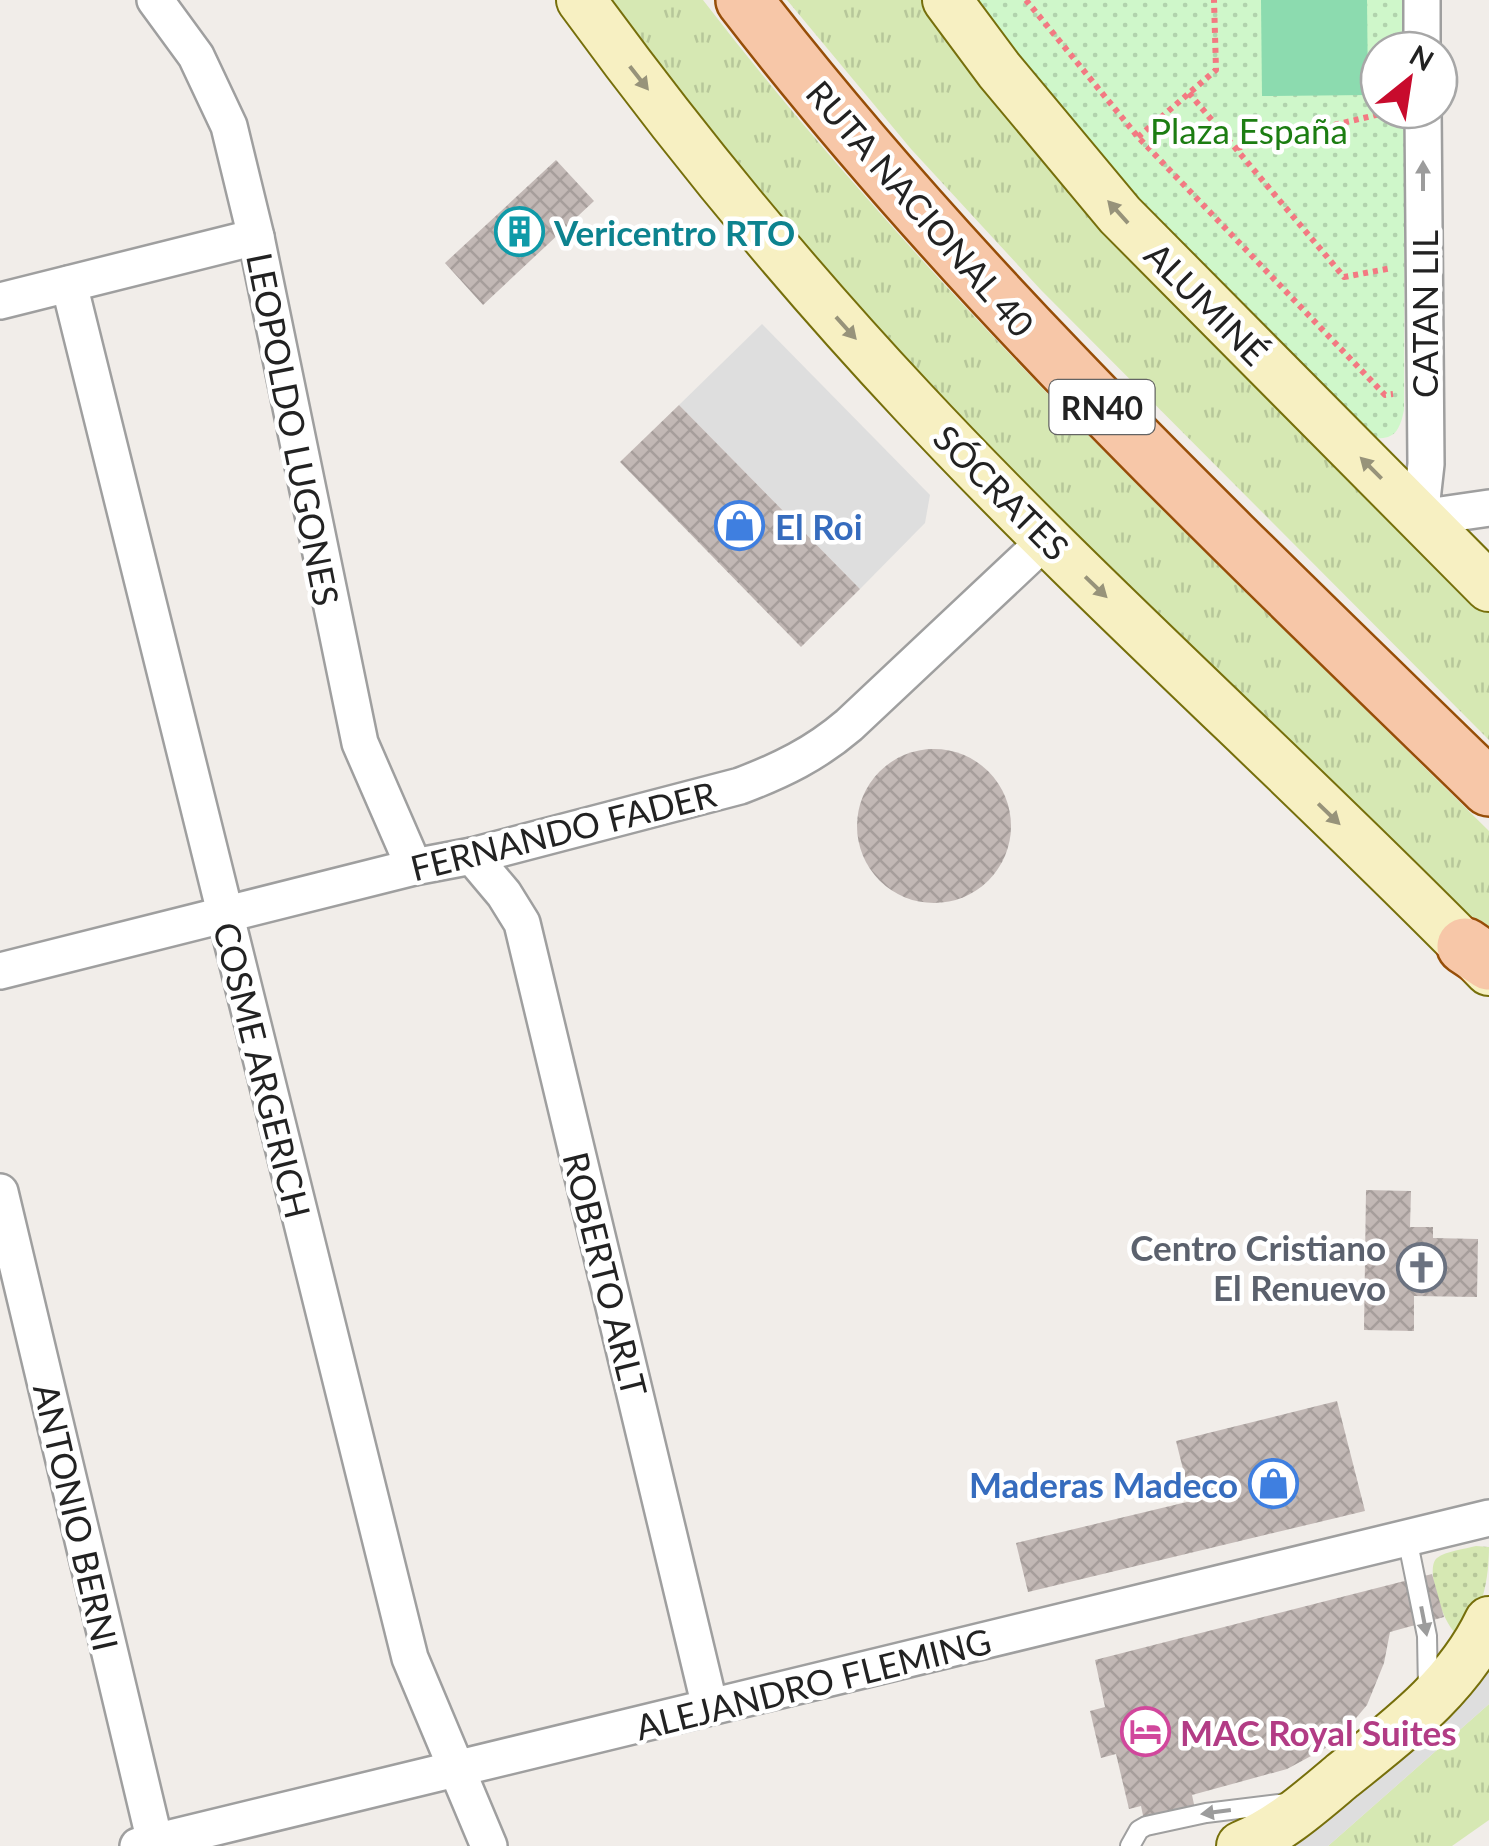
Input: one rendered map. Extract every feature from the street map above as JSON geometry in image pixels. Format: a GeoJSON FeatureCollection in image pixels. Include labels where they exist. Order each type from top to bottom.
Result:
{"type":"FeatureCollection","features":[{"type":"Feature","properties":{"kind":"main road","name":"RUTA NACIONAL 40"},"geometry":{"type":"LineString","coordinates":[[744,0],[872,157],[1044,347],[1199,505],[1489,788]]}},
{"type":"Feature","properties":{"kind":"street","name":"LEOPOLDO LUGONES"},"geometry":{"type":"LineString","coordinates":[[155,0],[196,56],[229,126],[256,237],[360,743],[414,867]]}},
{"type":"Feature","properties":{"kind":"street","name":"SÓCRATES"},"geometry":{"type":"LineString","coordinates":[[581,0],[678,128],[825,306],[915,404],[1046,539],[1481,960]]}},
{"type":"Feature","properties":{"kind":"street","name":"ALUMINÉ"},"geometry":{"type":"LineString","coordinates":[[946,0],[1056,141],[1120,215],[1489,587]]}},
{"type":"Feature","properties":{"kind":"street"},"geometry":{"type":"LineString","coordinates":[[1422,0],[1422,30]]}},
{"type":"Feature","properties":{"kind":"street","name":"CATAN LIL"},"geometry":{"type":"LineString","coordinates":[[1409,130],[1426,464],[1420,518]]}},
{"type":"Feature","properties":{"kind":"street"},"geometry":{"type":"LineString","coordinates":[[0,301],[256,237]]}},
{"type":"Feature","properties":{"kind":"street","name":"COSME ARGERICH"},"geometry":{"type":"LineString","coordinates":[[69,284],[410,1658],[489,1846]]}},
{"type":"Feature","properties":{"kind":"street"},"geometry":{"type":"LineString","coordinates":[[1420,518],[1489,508]]}},
{"type":"Feature","properties":{"kind":"street","name":"FERNANDO FADER"},"geometry":{"type":"LineString","coordinates":[[0,971],[414,867],[472,856],[740,786],[783,770],[818,751],[849,726],[1046,539]]}},
{"type":"Feature","properties":{"kind":"street","name":"ROBERTO ARLT"},"geometry":{"type":"LineString","coordinates":[[472,856],[522,923],[710,1707]]}},
{"type":"Feature","properties":{"kind":"street","name":"ANTONIO BERNI"},"geometry":{"type":"LineString","coordinates":[[0,1192],[146,1844]]}},
{"type":"Feature","properties":{"kind":"street","name":"ALEJANDRO FLEMING"},"geometry":{"type":"LineString","coordinates":[[146,1844],[1489,1518]]}},
{"type":"Feature","properties":{"kind":"street"},"geometry":{"type":"LineString","coordinates":[[1241,1846],[1272,1832],[1428,1706],[1460,1669],[1489,1621]]}},
{"type":"Feature","properties":{"kind":"lane"},"geometry":{"type":"LineString","coordinates":[[1407,1538],[1427,1636],[1428,1706]]}},
{"type":"Feature","properties":{"kind":"lane"},"geometry":{"type":"LineString","coordinates":[[1130,1846],[1138,1830],[1146,1826],[1206,1813],[1312,1800]]}},
{"type":"Feature","properties":{"kind":"path"},"geometry":{"type":"LineString","coordinates":[[1026,0],[1138,137],[1384,395],[1395,394],[1395,376]]}},
{"type":"Feature","properties":{"kind":"path"},"geometry":{"type":"LineString","coordinates":[[1138,137],[1216,70],[1214,0]]}},
{"type":"Feature","properties":{"kind":"path"},"geometry":{"type":"LineString","coordinates":[[1189,93],[1344,277],[1394,268],[1395,286]]}},
{"type":"Feature","properties":{"kind":"path"},"geometry":{"type":"LineString","coordinates":[[1237,148],[1359,118]]}},
{"type":"Feature","properties":{"kind":"green space"},"geometry":{"type":"Polygon","coordinates":[[[601,0],[703,0],[886,220],[983,325],[1183,530],[1489,831],[1489,943],[889,349],[601,0]]]}},
{"type":"Feature","properties":{"kind":"green space"},"geometry":{"type":"Polygon","coordinates":[[[787,0],[922,0],[1138,265],[1489,611],[1489,740],[1041,290],[911,149],[787,0]]]}},
{"type":"Feature","properties":{"kind":"green space","name":"Plaza España"},"geometry":{"type":"Polygon","coordinates":[[[969,0],[1405,0],[1405,30],[1359,30],[1359,130],[1405,130],[1404,410],[1395,433],[1385,438],[1371,437],[1167,236],[969,0]]]}},
{"type":"Feature","properties":{"kind":"green space"},"geometry":{"type":"Polygon","coordinates":[[[1261,0],[1367,0],[1367,30],[1359,30],[1359,95],[1262,96],[1261,0]]]}},
{"type":"Feature","properties":{"kind":"green space"},"geometry":{"type":"Polygon","coordinates":[[[1476,1546],[1489,1547],[1483,1596],[1473,1619],[1455,1632],[1437,1596],[1434,1564],[1445,1554],[1476,1546]]]}},
{"type":"Feature","properties":{"kind":"green space"},"geometry":{"type":"Polygon","coordinates":[[[1489,1704],[1489,1820],[1452,1846],[1328,1846],[1489,1704]]]}},
{"type":"Feature","properties":{"kind":"shaded area"},"geometry":{"type":"Polygon","coordinates":[[[762,324],[930,495],[925,523],[860,589],[679,405],[762,324]]]}},
{"type":"Feature","properties":{"kind":"shaded area"},"geometry":{"type":"Polygon","coordinates":[[[1489,1659],[1489,1704],[1328,1846],[1278,1846],[1489,1659]]]}},
{"type":"Feature","properties":{"kind":"building","name":"Vericentro RTO"},"geometry":{"type":"Polygon","coordinates":[[[556,160],[594,201],[483,305],[445,263],[556,160]]]}},
{"type":"Feature","properties":{"kind":"building","name":"El Roi"},"geometry":{"type":"Polygon","coordinates":[[[679,405],[860,589],[801,647],[620,462],[679,405]]]}},
{"type":"Feature","properties":{"kind":"building"},"geometry":{"type":"Polygon","coordinates":[[[934,749],[963,755],[988,772],[1005,797],[1011,826],[1005,855],[988,880],[963,897],[934,903],[905,897],[880,880],[863,855],[857,826],[863,797],[880,772],[905,755],[934,749]]]}},
{"type":"Feature","properties":{"kind":"building","name":"Centro Cristiano El Renuevo"},"geometry":{"type":"Polygon","coordinates":[[[1366,1190],[1411,1191],[1410,1227],[1433,1227],[1433,1238],[1478,1239],[1477,1297],[1414,1296],[1414,1331],[1364,1330],[1366,1190]]]}},
{"type":"Feature","properties":{"kind":"building","name":"Maderas Madeco"},"geometry":{"type":"Polygon","coordinates":[[[1337,1401],[1365,1511],[1028,1592],[1016,1543],[1191,1501],[1176,1441],[1337,1401]]]}},
{"type":"Feature","properties":{"kind":"building"},"geometry":{"type":"Polygon","coordinates":[[[1432,1574],[1444,1617],[1390,1632],[1384,1663],[1367,1705],[1335,1743],[1287,1769],[1192,1795],[1198,1823],[1147,1834],[1141,1806],[1129,1809],[1116,1754],[1101,1758],[1090,1711],[1105,1707],[1095,1660],[1432,1574]]]}},
{"type":"Feature","properties":{"kind":"place","name":"Vericentro RTO"},"geometry":{"type":"Point","coordinates":[519,232]}},
{"type":"Feature","properties":{"kind":"place","name":"El Roi"},"geometry":{"type":"Point","coordinates":[740,526]}},
{"type":"Feature","properties":{"kind":"place","name":"Centro Cristiano El Renuevo"},"geometry":{"type":"Point","coordinates":[1421,1267]}},
{"type":"Feature","properties":{"kind":"place","name":"Maderas Madeco"},"geometry":{"type":"Point","coordinates":[1273,1484]}},
{"type":"Feature","properties":{"kind":"place","name":"MAC Royal Suites"},"geometry":{"type":"Point","coordinates":[1145,1732]}}]}
